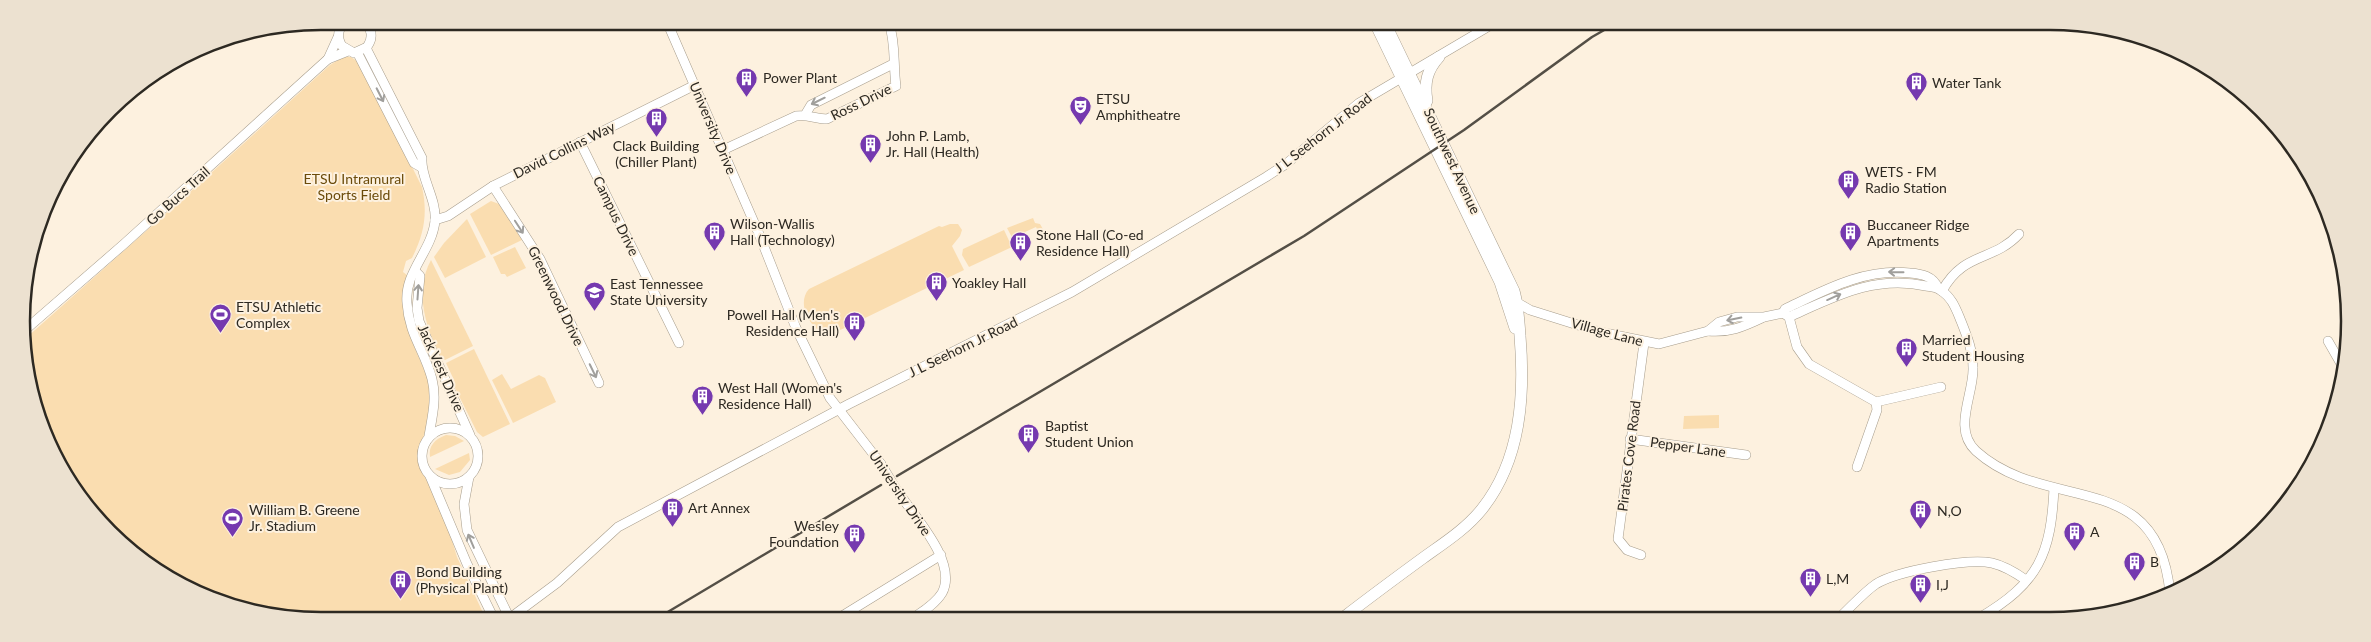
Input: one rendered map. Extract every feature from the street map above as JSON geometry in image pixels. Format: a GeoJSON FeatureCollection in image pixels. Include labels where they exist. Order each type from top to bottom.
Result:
{"type":"FeatureCollection","features":[{"type":"Feature","properties":{"kind":"street","name":"Go Bucs Trail"},"geometry":{"type":"LineString","coordinates":[[30,325],[124,244],[328,59],[340,30]]}},
{"type":"Feature","properties":{"kind":"street"},"geometry":{"type":"LineString","coordinates":[[366,48],[370,43],[371,33],[369,30]]}},
{"type":"Feature","properties":{"kind":"street","name":"University Drive"},"geometry":{"type":"LineString","coordinates":[[671,30],[759,234],[796,328],[830,398],[881,464],[941,555]]}},
{"type":"Feature","properties":{"kind":"street","name":"Ross Drive"},"geometry":{"type":"LineString","coordinates":[[723,150],[796,116],[805,115],[816,119],[827,119],[896,86],[893,64],[895,40],[891,30]]}},
{"type":"Feature","properties":{"kind":"street"},"geometry":{"type":"LineString","coordinates":[[1379,30],[1405,76]]}},
{"type":"Feature","properties":{"kind":"street"},"geometry":{"type":"LineString","coordinates":[[1388,30],[1405,76]]}},
{"type":"Feature","properties":{"kind":"street"},"geometry":{"type":"LineString","coordinates":[[1405,76],[1483,30]]}},
{"type":"Feature","properties":{"kind":"street","name":"Jack Vest Drive"},"geometry":{"type":"LineString","coordinates":[[338,37],[342,46],[352,52],[414,163],[421,166]]}},
{"type":"Feature","properties":{"kind":"street","name":"Go Bucs Trail"},"geometry":{"type":"LineString","coordinates":[[328,59],[366,48]]}},
{"type":"Feature","properties":{"kind":"street","name":"Jack Vest Drive"},"geometry":{"type":"LineString","coordinates":[[366,48],[422,158],[421,166],[432,195],[435,220],[433,232],[415,271],[410,277],[407,290],[408,317],[434,388],[434,409],[429,436]]}},
{"type":"Feature","properties":{"kind":"street"},"geometry":{"type":"LineString","coordinates":[[1428,109],[1425,90],[1427,75],[1430,66],[1439,57]]}},
{"type":"Feature","properties":{"kind":"street","name":"Ross Drive"},"geometry":{"type":"LineString","coordinates":[[805,115],[811,105],[893,64]]}},
{"type":"Feature","properties":{"kind":"street","name":"Southwest Avenue"},"geometry":{"type":"LineString","coordinates":[[1351,612],[1460,531],[1482,509],[1491,496],[1511,453],[1518,427],[1522,386],[1520,338],[1513,304],[1514,290],[1428,109],[1405,76]]}},
{"type":"Feature","properties":{"kind":"street","name":"Southwest Avenue"},"geometry":{"type":"LineString","coordinates":[[1405,76],[1487,255],[1513,304]]}},
{"type":"Feature","properties":{"kind":"street","name":"J L Seehorn Jr Road"},"geometry":{"type":"LineString","coordinates":[[519,612],[557,584],[618,527],[839,410],[1072,292],[1286,164],[1359,103],[1405,76]]}},
{"type":"Feature","properties":{"kind":"street","name":"David Collins Way"},"geometry":{"type":"LineString","coordinates":[[435,220],[448,216],[493,186],[695,85]]}},
{"type":"Feature","properties":{"kind":"street","name":"Campus Drive"},"geometry":{"type":"LineString","coordinates":[[580,142],[679,344]]}},
{"type":"Feature","properties":{"kind":"street","name":"Greenwood Drive"},"geometry":{"type":"LineString","coordinates":[[493,186],[540,258],[599,383]]}},
{"type":"Feature","properties":{"kind":"street"},"geometry":{"type":"LineString","coordinates":[[2019,234],[1999,250],[1964,265],[1951,275],[1940,290],[1954,303],[1972,352],[1972,383],[1965,423],[1970,445],[1984,457],[2008,470],[2054,488],[2114,505],[2143,523],[2160,545],[2166,563],[2169,586]]}},
{"type":"Feature","properties":{"kind":"street","name":"Jack Vest Drive"},"geometry":{"type":"LineString","coordinates":[[415,271],[420,276],[417,308],[421,327],[470,435]]}},
{"type":"Feature","properties":{"kind":"street","name":"Village Lane"},"geometry":{"type":"LineString","coordinates":[[1513,304],[1600,332],[1644,343],[1670,343],[1708,331],[1723,333],[1739,329],[1764,317],[1786,313],[1846,292],[1880,283],[1916,283],[1940,290]]}},
{"type":"Feature","properties":{"kind":"street"},"geometry":{"type":"LineString","coordinates":[[1786,313],[1797,347],[1810,364],[1876,402],[1942,387]]}},
{"type":"Feature","properties":{"kind":"street"},"geometry":{"type":"LineString","coordinates":[[2328,341],[2339,359]]}},
{"type":"Feature","properties":{"kind":"street","name":"Pirates Cove Road"},"geometry":{"type":"LineString","coordinates":[[1641,555],[1626,550],[1618,539],[1644,343]]}},
{"type":"Feature","properties":{"kind":"street"},"geometry":{"type":"LineString","coordinates":[[1856,467],[1877,410],[1876,402]]}},
{"type":"Feature","properties":{"kind":"street"},"geometry":{"type":"LineString","coordinates":[[490,612],[430,476],[421,460],[422,450],[429,436],[446,427],[463,430],[470,435],[478,453],[475,469],[469,477],[464,504],[467,530],[496,596],[506,612]]}},
{"type":"Feature","properties":{"kind":"street","name":"Pepper Lane"},"geometry":{"type":"LineString","coordinates":[[1630,439],[1746,455]]}},
{"type":"Feature","properties":{"kind":"street"},"geometry":{"type":"LineString","coordinates":[[430,476],[435,480],[449,484],[469,477]]}},
{"type":"Feature","properties":{"kind":"street"},"geometry":{"type":"LineString","coordinates":[[1988,612],[2002,603],[2040,565],[2048,545],[2054,488]]}},
{"type":"Feature","properties":{"kind":"street"},"geometry":{"type":"LineString","coordinates":[[848,612],[941,555],[946,576],[941,593],[934,603],[922,612]]}},
{"type":"Feature","properties":{"kind":"street"},"geometry":{"type":"LineString","coordinates":[[1846,612],[1876,584],[1897,576],[1955,563],[1991,563],[2002,566],[2026,580]]}},
{"type":"Feature","properties":{"kind":"green space","name":"ETSU Athletic Complex"},"geometry":{"type":"Polygon","coordinates":[[[343,57],[351,57],[361,64],[422,187],[425,206],[424,224],[412,258],[406,261],[403,272],[407,275],[405,304],[407,326],[432,395],[431,413],[420,449],[419,464],[447,524],[457,557],[483,612],[321,612],[283,610],[227,597],[192,582],[144,552],[102,513],[79,483],[69,466],[45,415],[32,359],[31,334],[330,65],[343,57]]]}},
{"type":"Feature","properties":{"kind":"green space"},"geometry":{"type":"Polygon","coordinates":[[[491,201],[499,204],[522,240],[491,255],[470,214],[491,201]]]}},
{"type":"Feature","properties":{"kind":"green space"},"geometry":{"type":"Polygon","coordinates":[[[1033,218],[1035,223],[1040,224],[1044,231],[1039,233],[1036,227],[1025,232],[1028,239],[1016,245],[1007,228],[1033,218]]]}},
{"type":"Feature","properties":{"kind":"green space"},"geometry":{"type":"Polygon","coordinates":[[[467,219],[486,257],[445,278],[434,257],[444,243],[467,219]]]}},
{"type":"Feature","properties":{"kind":"green space"},"geometry":{"type":"Polygon","coordinates":[[[958,224],[962,230],[952,246],[964,270],[830,335],[823,333],[812,324],[805,310],[804,302],[805,295],[809,289],[939,226],[942,227],[958,224]]]}},
{"type":"Feature","properties":{"kind":"green space"},"geometry":{"type":"Polygon","coordinates":[[[1004,230],[1012,247],[969,267],[962,255],[963,249],[1004,230]]]}},
{"type":"Feature","properties":{"kind":"green space"},"geometry":{"type":"Polygon","coordinates":[[[515,247],[526,268],[507,277],[505,274],[501,274],[493,257],[515,247]]]}},
{"type":"Feature","properties":{"kind":"green space"},"geometry":{"type":"Polygon","coordinates":[[[431,260],[473,346],[445,360],[441,359],[431,336],[424,311],[423,285],[431,260]]]}},
{"type":"Feature","properties":{"kind":"green space"},"geometry":{"type":"Polygon","coordinates":[[[474,349],[510,424],[483,437],[477,432],[452,382],[454,380],[446,363],[474,349]]]}},
{"type":"Feature","properties":{"kind":"green space"},"geometry":{"type":"Polygon","coordinates":[[[502,374],[511,389],[539,375],[545,378],[556,402],[513,423],[492,380],[502,374]]]}},
{"type":"Feature","properties":{"kind":"green space"},"geometry":{"type":"Polygon","coordinates":[[[1719,415],[1719,428],[1683,429],[1684,416],[1719,415]]]}},
{"type":"Feature","properties":{"kind":"green space"},"geometry":{"type":"Polygon","coordinates":[[[446,435],[455,436],[464,441],[430,457],[430,449],[433,443],[446,435]]]}},
{"type":"Feature","properties":{"kind":"green space"},"geometry":{"type":"Polygon","coordinates":[[[469,453],[470,460],[460,472],[449,475],[435,469],[469,453]]]}},
{"type":"Feature","properties":{"kind":"railway"},"geometry":{"type":"LineString","coordinates":[[897,476],[1304,236],[1464,130],[1604,30]]}},
{"type":"Feature","properties":{"kind":"railway"},"geometry":{"type":"LineString","coordinates":[[668,612],[881,485]]}},
{"type":"Feature","properties":{"kind":"place","name":"Power Plant"},"geometry":{"type":"Point","coordinates":[747,97]}},
{"type":"Feature","properties":{"kind":"place","name":"Water Tank"},"geometry":{"type":"Point","coordinates":[1916,102]}},
{"type":"Feature","properties":{"kind":"place","name":"ETSU Amphitheatre"},"geometry":{"type":"Point","coordinates":[1080,126]}},
{"type":"Feature","properties":{"kind":"place","name":"Clack Building (Chiller Plant)"},"geometry":{"type":"Point","coordinates":[656,137]}},
{"type":"Feature","properties":{"kind":"place","name":"John P. Lamb, Jr. Hall (Health)"},"geometry":{"type":"Point","coordinates":[870,163]}},
{"type":"Feature","properties":{"kind":"place","name":"WETS - FM Radio Station"},"geometry":{"type":"Point","coordinates":[1849,199]}},
{"type":"Feature","properties":{"kind":"place","name":"Wilson-Wallis Hall (Technology)"},"geometry":{"type":"Point","coordinates":[714,251]}},
{"type":"Feature","properties":{"kind":"place","name":"Buccaneer Ridge Apartments"},"geometry":{"type":"Point","coordinates":[1851,252]}},
{"type":"Feature","properties":{"kind":"place","name":"Stone Hall (Co-ed Residence Hall)"},"geometry":{"type":"Point","coordinates":[1020,262]}},
{"type":"Feature","properties":{"kind":"place","name":"Yoakley Hall"},"geometry":{"type":"Point","coordinates":[936,302]}},
{"type":"Feature","properties":{"kind":"place","name":"East Tennessee State University"},"geometry":{"type":"Point","coordinates":[594,311]}},
{"type":"Feature","properties":{"kind":"place","name":"ETSU Athletic Complex"},"geometry":{"type":"Point","coordinates":[220,334]}},
{"type":"Feature","properties":{"kind":"place","name":"Powell Hall (Men's Residence Hall)"},"geometry":{"type":"Point","coordinates":[855,342]}},
{"type":"Feature","properties":{"kind":"place","name":"Married Student Housing"},"geometry":{"type":"Point","coordinates":[1906,367]}},
{"type":"Feature","properties":{"kind":"place","name":"West Hall (Women's Residence Hall)"},"geometry":{"type":"Point","coordinates":[702,415]}},
{"type":"Feature","properties":{"kind":"place","name":"Baptist Student Union"},"geometry":{"type":"Point","coordinates":[1029,453]}},
{"type":"Feature","properties":{"kind":"place","name":"Art Annex"},"geometry":{"type":"Point","coordinates":[672,527]}},
{"type":"Feature","properties":{"kind":"place","name":"N,O"},"geometry":{"type":"Point","coordinates":[1921,530]}},
{"type":"Feature","properties":{"kind":"place","name":"William B. Greene Jr. Stadium"},"geometry":{"type":"Point","coordinates":[233,537]}},
{"type":"Feature","properties":{"kind":"place","name":"A"},"geometry":{"type":"Point","coordinates":[2074,551]}},
{"type":"Feature","properties":{"kind":"place","name":"Wesley Foundation"},"geometry":{"type":"Point","coordinates":[855,553]}},
{"type":"Feature","properties":{"kind":"place","name":"B"},"geometry":{"type":"Point","coordinates":[2134,581]}},
{"type":"Feature","properties":{"kind":"place","name":"L,M"},"geometry":{"type":"Point","coordinates":[1810,598]}},
{"type":"Feature","properties":{"kind":"place","name":"Bond Building (Physical Plant)"},"geometry":{"type":"Point","coordinates":[400,599]}},
{"type":"Feature","properties":{"kind":"place","name":"I,J"},"geometry":{"type":"Point","coordinates":[1920,604]}},
{"type":"Feature","properties":{"kind":"park label","name":"ETSU Intramural Sports Field"},"geometry":{"type":"Point","coordinates":[354,187]}}]}
